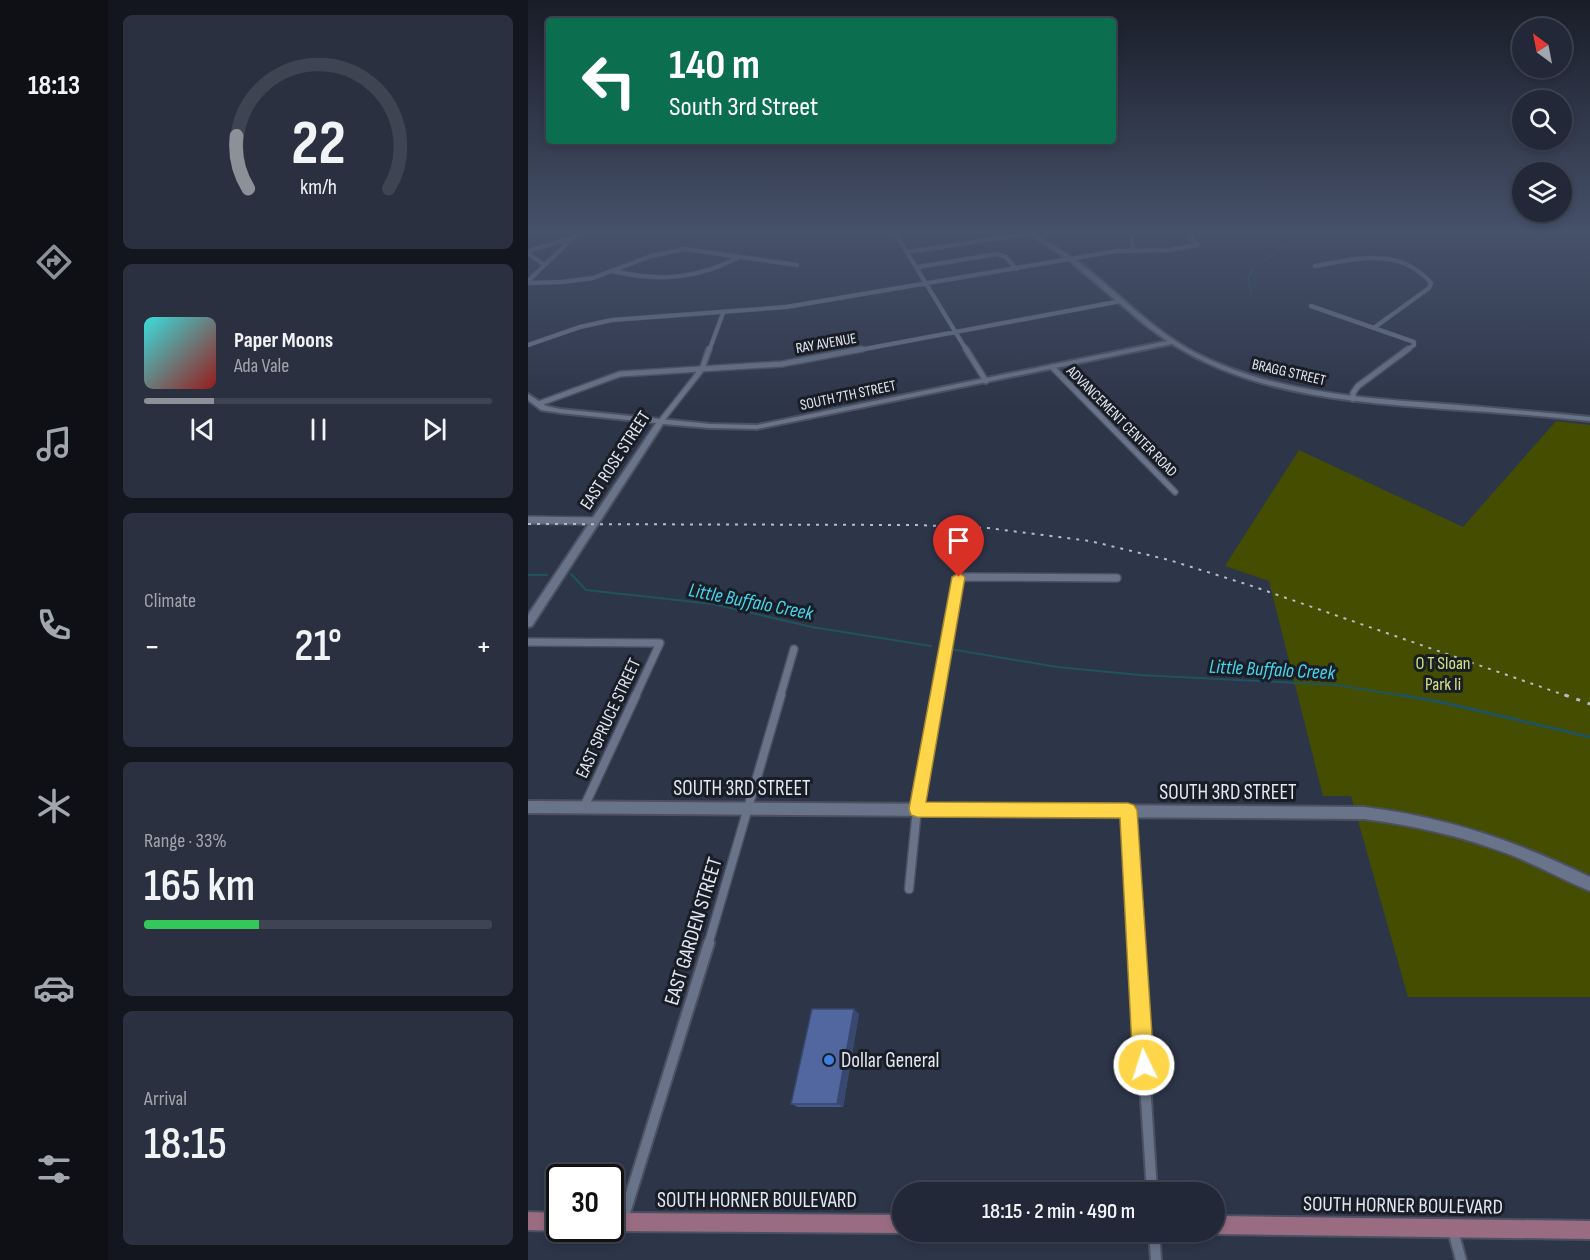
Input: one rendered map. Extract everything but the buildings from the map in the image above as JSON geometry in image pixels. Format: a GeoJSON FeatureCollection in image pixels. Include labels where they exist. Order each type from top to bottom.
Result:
{"type":"FeatureCollection","features":[{"type":"Feature","properties":{"kind":"main road"},"geometry":{"type":"LineString","coordinates":[[528,1221],[546,1222]]}},
{"type":"Feature","properties":{"kind":"main road","name":"SOUTH HORNER BOULEVARD"},"geometry":{"type":"LineString","coordinates":[[624,1222],[892,1224]]}},
{"type":"Feature","properties":{"kind":"main road","name":"SOUTH HORNER BOULEVARD"},"geometry":{"type":"LineString","coordinates":[[1225,1226],[1590,1230]]}},
{"type":"Feature","properties":{"kind":"street"},"geometry":{"type":"LineString","coordinates":[[528,345],[580,327],[612,320],[786,308],[894,290]]}},
{"type":"Feature","properties":{"kind":"street"},"geometry":{"type":"LineString","coordinates":[[932,290],[986,381]]}},
{"type":"Feature","properties":{"kind":"street","name":"BRAGG STREET"},"geometry":{"type":"LineString","coordinates":[[1107,290],[1173,342],[1215,364],[1265,382],[1353,399],[1590,419]]}},
{"type":"Feature","properties":{"kind":"street"},"geometry":{"type":"LineString","coordinates":[[1375,327],[1427,290]]}},
{"type":"Feature","properties":{"kind":"street","name":"RAY AVENUE"},"geometry":{"type":"LineString","coordinates":[[538,404],[620,374],[782,364],[1121,301]]}},
{"type":"Feature","properties":{"kind":"street"},"geometry":{"type":"LineString","coordinates":[[1311,306],[1414,342],[1414,345],[1358,386],[1353,393],[1353,399]]}},
{"type":"Feature","properties":{"kind":"street","name":"EAST ROSE STREET"},"geometry":{"type":"LineString","coordinates":[[528,623],[661,421],[702,369],[723,313]]}},
{"type":"Feature","properties":{"kind":"street","name":"SOUTH 7TH STREET"},"geometry":{"type":"LineString","coordinates":[[528,396],[538,404],[560,411],[731,428],[757,427],[1173,342]]}},
{"type":"Feature","properties":{"kind":"street","name":"ADVANCEMENT CENTER ROAD"},"geometry":{"type":"LineString","coordinates":[[1052,367],[1175,492]]}},
{"type":"Feature","properties":{"kind":"street"},"geometry":{"type":"LineString","coordinates":[[528,520],[595,521]]}},
{"type":"Feature","properties":{"kind":"street"},"geometry":{"type":"LineString","coordinates":[[909,889],[917,809],[959,577],[1117,578]]}},
{"type":"Feature","properties":{"kind":"street","name":"EAST SPRUCE STREET"},"geometry":{"type":"LineString","coordinates":[[528,642],[660,643],[584,807]]}},
{"type":"Feature","properties":{"kind":"street","name":"EAST GARDEN STREET"},"geometry":{"type":"LineString","coordinates":[[624,1197],[749,808],[794,649]]}},
{"type":"Feature","properties":{"kind":"street","name":"SOUTH 3RD STREET"},"geometry":{"type":"LineString","coordinates":[[528,807],[1364,813],[1422,820],[1507,845],[1590,884]]}},
{"type":"Feature","properties":{"kind":"street"},"geometry":{"type":"LineString","coordinates":[[1128,810],[1151,1182]]}},
{"type":"Feature","properties":{"kind":"street"},"geometry":{"type":"LineString","coordinates":[[1452,1227],[1461,1260]]}},
{"type":"Feature","properties":{"kind":"street"},"geometry":{"type":"LineString","coordinates":[[1155,1242],[1156,1260]]}},
{"type":"Feature","properties":{"kind":"green space","name":"O T Sloan Park Ii"},"geometry":{"type":"Polygon","coordinates":[[[1556,421],[1590,425],[1590,997],[1408,997],[1351,796],[1323,796],[1269,581],[1225,566],[1299,450],[1463,527],[1556,421]]]}},
{"type":"Feature","properties":{"kind":"waterway"},"geometry":{"type":"LineString","coordinates":[[1250,290],[1251,294]]}},
{"type":"Feature","properties":{"kind":"waterway","name":"Little Buffalo Creek"},"geometry":{"type":"LineString","coordinates":[[571,574],[586,590],[713,604],[812,627],[931,646]]}},
{"type":"Feature","properties":{"kind":"waterway","name":"Little Buffalo Creek"},"geometry":{"type":"LineString","coordinates":[[528,575],[547,575]]}},
{"type":"Feature","properties":{"kind":"waterway","name":"Little Buffalo Creek"},"geometry":{"type":"LineString","coordinates":[[950,649],[1057,667],[1140,675],[1337,685],[1410,697]]}},
{"type":"Feature","properties":{"kind":"waterway","name":"Little Buffalo Creek"},"geometry":{"type":"LineString","coordinates":[[1401,695],[1441,702],[1590,737]]}},
{"type":"Feature","properties":{"kind":"railway"},"geometry":{"type":"LineString","coordinates":[[528,524],[917,525],[988,528],[1090,541],[1169,560],[1249,585],[1570,697]]}},
{"type":"Feature","properties":{"kind":"railway"},"geometry":{"type":"LineString","coordinates":[[1565,695],[1590,704]]}},
{"type":"Feature","properties":{"kind":"place","name":"Dollar General"},"geometry":{"type":"Point","coordinates":[829,1060]}},
{"type":"Feature","properties":{"kind":"route"},"geometry":{"type":"LineString","coordinates":[[959,577],[917,809],[1128,810],[1144,1065]]}}]}
